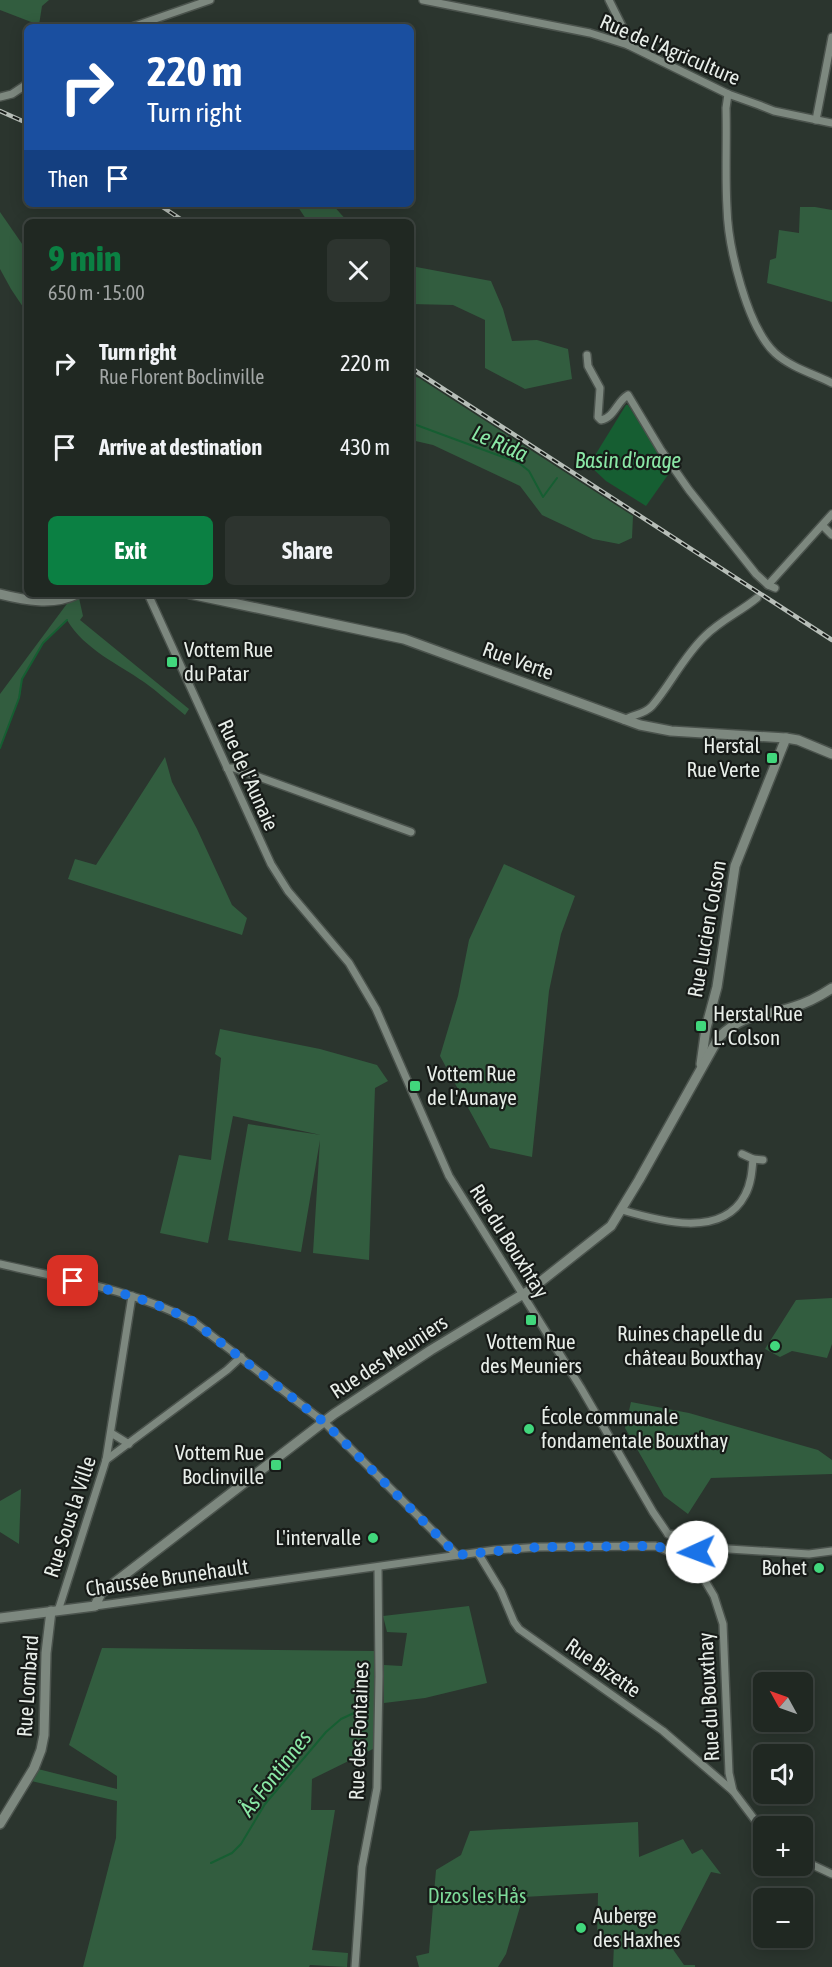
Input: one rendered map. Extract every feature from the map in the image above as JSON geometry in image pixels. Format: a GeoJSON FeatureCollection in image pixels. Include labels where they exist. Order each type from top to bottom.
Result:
{"type":"FeatureCollection","features":[{"type":"Feature","properties":{"kind":"street"},"geometry":{"type":"LineString","coordinates":[[141,24],[210,0]]}},
{"type":"Feature","properties":{"kind":"street","name":"Rue de l'Agriculture"},"geometry":{"type":"LineString","coordinates":[[423,0],[590,33],[628,45],[728,94],[774,111],[832,123]]}},
{"type":"Feature","properties":{"kind":"street"},"geometry":{"type":"LineString","coordinates":[[609,0],[624,30],[628,45]]}},
{"type":"Feature","properties":{"kind":"street"},"geometry":{"type":"LineString","coordinates":[[816,120],[832,37]]}},
{"type":"Feature","properties":{"kind":"street"},"geometry":{"type":"LineString","coordinates":[[0,97],[12,94],[24,86]]}},
{"type":"Feature","properties":{"kind":"street"},"geometry":{"type":"LineString","coordinates":[[728,94],[726,108],[727,208],[741,288],[760,335],[767,345],[784,360],[832,383]]}},
{"type":"Feature","properties":{"kind":"street"},"geometry":{"type":"LineString","coordinates":[[587,355],[588,366],[600,388],[598,417],[601,420],[608,418],[622,399],[628,395],[656,442],[689,490],[729,541],[771,586],[832,514]]}},
{"type":"Feature","properties":{"kind":"street"},"geometry":{"type":"LineString","coordinates":[[823,526],[832,535]]}},
{"type":"Feature","properties":{"kind":"street"},"geometry":{"type":"LineString","coordinates":[[0,594],[27,601],[50,601],[65,597]]}},
{"type":"Feature","properties":{"kind":"street","name":"Rue de l'Aunaie"},"geometry":{"type":"LineString","coordinates":[[149,597],[266,854],[288,891],[344,955]]}},
{"type":"Feature","properties":{"kind":"street","name":"Rue Verte"},"geometry":{"type":"LineString","coordinates":[[204,597],[404,639],[640,725],[671,730],[786,738],[798,740],[832,754]]}},
{"type":"Feature","properties":{"kind":"street"},"geometry":{"type":"LineString","coordinates":[[624,720],[639,715],[651,707],[676,671],[705,636],[723,620],[742,610],[757,598]]}},
{"type":"Feature","properties":{"kind":"street","name":"Rue Lucien Colson"},"geometry":{"type":"LineString","coordinates":[[706,1029],[717,987],[735,866],[786,738]]}},
{"type":"Feature","properties":{"kind":"street"},"geometry":{"type":"LineString","coordinates":[[227,768],[234,768],[411,831]]}},
{"type":"Feature","properties":{"kind":"street","name":"Rue du Bouxhtay"},"geometry":{"type":"LineString","coordinates":[[344,955],[375,1009],[449,1176],[668,1534]]}},
{"type":"Feature","properties":{"kind":"street"},"geometry":{"type":"LineString","coordinates":[[706,1029],[719,1037],[734,1023],[744,1018],[796,1007],[832,988]]}},
{"type":"Feature","properties":{"kind":"street"},"geometry":{"type":"LineString","coordinates":[[700,1069],[706,1029]]}},
{"type":"Feature","properties":{"kind":"street","name":"Rue des Meuniers"},"geometry":{"type":"LineString","coordinates":[[95,1606],[101,1593],[324,1422],[430,1350],[523,1294],[611,1226],[719,1037]]}},
{"type":"Feature","properties":{"kind":"street"},"geometry":{"type":"LineString","coordinates":[[742,1154],[763,1160]]}},
{"type":"Feature","properties":{"kind":"street"},"geometry":{"type":"LineString","coordinates":[[622,1210],[694,1224],[716,1220],[730,1213],[744,1197],[750,1183],[753,1159]]}},
{"type":"Feature","properties":{"kind":"street"},"geometry":{"type":"LineString","coordinates":[[0,1264],[132,1296],[171,1309],[194,1322],[324,1422],[457,1555]]}},
{"type":"Feature","properties":{"kind":"street","name":"Rue Sous la Ville"},"geometry":{"type":"LineString","coordinates":[[54,1611],[106,1460],[132,1296]]}},
{"type":"Feature","properties":{"kind":"street"},"geometry":{"type":"LineString","coordinates":[[106,1460],[227,1370],[241,1357]]}},
{"type":"Feature","properties":{"kind":"street","name":"Rue Sous la Ville"},"geometry":{"type":"LineString","coordinates":[[111,1433],[129,1444]]}},
{"type":"Feature","properties":{"kind":"street"},"geometry":{"type":"LineString","coordinates":[[662,1547],[662,1539],[668,1534],[673,1534],[690,1540],[697,1547],[809,1554],[832,1551]]}},
{"type":"Feature","properties":{"kind":"street","name":"Chaussée Brunehault"},"geometry":{"type":"LineString","coordinates":[[0,1618],[457,1555],[540,1547],[662,1547],[665,1551],[690,1558]]}},
{"type":"Feature","properties":{"kind":"street"},"geometry":{"type":"LineString","coordinates":[[690,1558],[697,1552],[697,1547]]}},
{"type":"Feature","properties":{"kind":"street","name":"Rue Bizette"},"geometry":{"type":"LineString","coordinates":[[477,1553],[501,1591],[519,1629],[663,1731],[733,1791]]}},
{"type":"Feature","properties":{"kind":"street","name":"Rue du Bouxthay"},"geometry":{"type":"LineString","coordinates":[[690,1558],[714,1596],[723,1624],[729,1773],[733,1791],[753,1818]]}},
{"type":"Feature","properties":{"kind":"street","name":"Rue des Fontaines"},"geometry":{"type":"LineString","coordinates":[[355,1967],[362,1867],[376,1788],[379,1676],[378,1567]]}},
{"type":"Feature","properties":{"kind":"street","name":"Rue Lombard"},"geometry":{"type":"LineString","coordinates":[[0,1824],[34,1767],[41,1750],[44,1735],[46,1653],[54,1611]]}},
{"type":"Feature","properties":{"kind":"street"},"geometry":{"type":"LineString","coordinates":[[813,1865],[832,1874]]}},
{"type":"Feature","properties":{"kind":"green space"},"geometry":{"type":"Polygon","coordinates":[[[0,0],[49,0],[42,6],[39,24],[0,10],[0,0]]]}},
{"type":"Feature","properties":{"kind":"green space"},"geometry":{"type":"Polygon","coordinates":[[[298,207],[335,207],[345,219],[306,219],[298,207]]]}},
{"type":"Feature","properties":{"kind":"green space"},"geometry":{"type":"Polygon","coordinates":[[[800,207],[832,210],[832,302],[767,283],[770,260],[776,258],[779,230],[799,233],[800,207]]]}},
{"type":"Feature","properties":{"kind":"green space"},"geometry":{"type":"Polygon","coordinates":[[[0,212],[24,247],[24,308],[0,269],[0,212]]]}},
{"type":"Feature","properties":{"kind":"green space"},"geometry":{"type":"Polygon","coordinates":[[[414,267],[491,281],[503,309],[512,341],[537,340],[568,349],[572,379],[525,389],[485,368],[485,320],[453,305],[414,304],[414,267]]]}},
{"type":"Feature","properties":{"kind":"green space"},"geometry":{"type":"Polygon","coordinates":[[[414,376],[633,516],[632,538],[619,544],[593,539],[542,515],[520,486],[433,445],[414,441],[414,376]]]}},
{"type":"Feature","properties":{"kind":"green space"},"geometry":{"type":"Polygon","coordinates":[[[79,598],[83,616],[80,620],[189,709],[185,715],[144,682],[92,648],[67,620],[43,643],[22,679],[20,696],[0,748],[0,694],[69,601],[79,598]]]}},
{"type":"Feature","properties":{"kind":"green space"},"geometry":{"type":"Polygon","coordinates":[[[165,757],[172,782],[197,829],[232,905],[247,918],[242,935],[68,879],[75,859],[96,865],[165,757]]]}},
{"type":"Feature","properties":{"kind":"green space"},"geometry":{"type":"Polygon","coordinates":[[[504,864],[575,896],[561,934],[549,991],[532,1157],[490,1148],[440,1056],[458,996],[469,940],[504,864]]]}},
{"type":"Feature","properties":{"kind":"green space"},"geometry":{"type":"Polygon","coordinates":[[[220,1029],[320,1049],[377,1065],[388,1081],[375,1088],[369,1260],[313,1253],[320,1140],[301,1252],[228,1240],[248,1124],[321,1135],[233,1116],[208,1243],[160,1233],[179,1155],[211,1160],[221,1058],[215,1054],[220,1029]]]}},
{"type":"Feature","properties":{"kind":"green space"},"geometry":{"type":"Polygon","coordinates":[[[832,1298],[832,1344],[827,1358],[792,1351],[780,1357],[765,1349],[796,1300],[832,1298]]]}},
{"type":"Feature","properties":{"kind":"green space"},"geometry":{"type":"Polygon","coordinates":[[[631,1402],[689,1413],[818,1450],[832,1460],[832,1474],[711,1478],[688,1514],[664,1496],[625,1428],[631,1402]]]}},
{"type":"Feature","properties":{"kind":"green space"},"geometry":{"type":"Polygon","coordinates":[[[21,1489],[19,1544],[0,1532],[0,1501],[21,1489]]]}},
{"type":"Feature","properties":{"kind":"green space"},"geometry":{"type":"Polygon","coordinates":[[[469,1606],[487,1683],[425,1698],[384,1703],[384,1665],[402,1666],[407,1633],[387,1632],[383,1616],[469,1606]]]}},
{"type":"Feature","properties":{"kind":"green space"},"geometry":{"type":"Polygon","coordinates":[[[102,1648],[375,1651],[377,1747],[312,1779],[311,1810],[335,1810],[312,1950],[348,1953],[347,1967],[310,1965],[309,1967],[83,1967],[116,1838],[117,1801],[27,1780],[34,1768],[117,1789],[117,1776],[69,1745],[102,1648]]]}},
{"type":"Feature","properties":{"kind":"green space","name":"Dizos les Hås"},"geometry":{"type":"Polygon","coordinates":[[[638,1822],[639,1857],[683,1839],[692,1854],[702,1849],[721,1874],[711,1872],[672,1948],[684,1965],[695,1965],[695,1967],[613,1967],[614,1944],[597,1942],[598,1893],[523,1897],[506,1954],[498,1967],[419,1967],[416,1956],[429,1953],[436,1870],[461,1855],[470,1831],[638,1822]]]}},
{"type":"Feature","properties":{"kind":"water","name":"Basin d'orage"},"geometry":{"type":"Polygon","coordinates":[[[626,405],[670,472],[646,506],[606,481],[589,465],[626,405]]]}},
{"type":"Feature","properties":{"kind":"waterway","name":"Le Rida"},"geometry":{"type":"LineString","coordinates":[[414,424],[519,463],[529,471],[543,497],[557,478]]}},
{"type":"Feature","properties":{"kind":"waterway","name":"Le Rida"},"geometry":{"type":"LineString","coordinates":[[0,748],[19,698],[22,679],[43,643],[67,620]]}},
{"type":"Feature","properties":{"kind":"waterway","name":"Ås Fontinnes"},"geometry":{"type":"LineString","coordinates":[[211,1863],[232,1853],[241,1844],[265,1804],[326,1732],[341,1719],[367,1707]]}},
{"type":"Feature","properties":{"kind":"railway"},"geometry":{"type":"LineString","coordinates":[[0,111],[24,122]]}},
{"type":"Feature","properties":{"kind":"railway"},"geometry":{"type":"LineString","coordinates":[[162,207],[180,219]]}},
{"type":"Feature","properties":{"kind":"railway"},"geometry":{"type":"LineString","coordinates":[[414,370],[832,640]]}},
{"type":"Feature","properties":{"kind":"place","name":"Vottem Rue du Patar"},"geometry":{"type":"Point","coordinates":[172,662]}},
{"type":"Feature","properties":{"kind":"place","name":"Herstal Rue Verte"},"geometry":{"type":"Point","coordinates":[772,758]}},
{"type":"Feature","properties":{"kind":"place","name":"Herstal Rue L. Colson"},"geometry":{"type":"Point","coordinates":[701,1026]}},
{"type":"Feature","properties":{"kind":"place","name":"Vottem Rue de l'Aunaye"},"geometry":{"type":"Point","coordinates":[415,1086]}},
{"type":"Feature","properties":{"kind":"place","name":"Vottem Rue des Meuniers"},"geometry":{"type":"Point","coordinates":[531,1320]}},
{"type":"Feature","properties":{"kind":"place","name":"Ruines chapelle du château Bouxthay"},"geometry":{"type":"Point","coordinates":[775,1346]}},
{"type":"Feature","properties":{"kind":"place","name":"École communale fondamentale Bouxthay"},"geometry":{"type":"Point","coordinates":[529,1429]}},
{"type":"Feature","properties":{"kind":"place","name":"Vottem Rue Boclinville"},"geometry":{"type":"Point","coordinates":[276,1465]}},
{"type":"Feature","properties":{"kind":"place","name":"L'intervalle"},"geometry":{"type":"Point","coordinates":[373,1538]}},
{"type":"Feature","properties":{"kind":"place","name":"Bohet"},"geometry":{"type":"Point","coordinates":[819,1568]}},
{"type":"Feature","properties":{"kind":"place","name":"Auberge des Haxhes"},"geometry":{"type":"Point","coordinates":[581,1928]}},
{"type":"Feature","properties":{"kind":"route"},"geometry":{"type":"LineString","coordinates":[[73,1281],[121,1292],[171,1309],[194,1322],[324,1422],[457,1555],[540,1547],[655,1546],[685,1558],[694,1556],[697,1552]]}}]}
